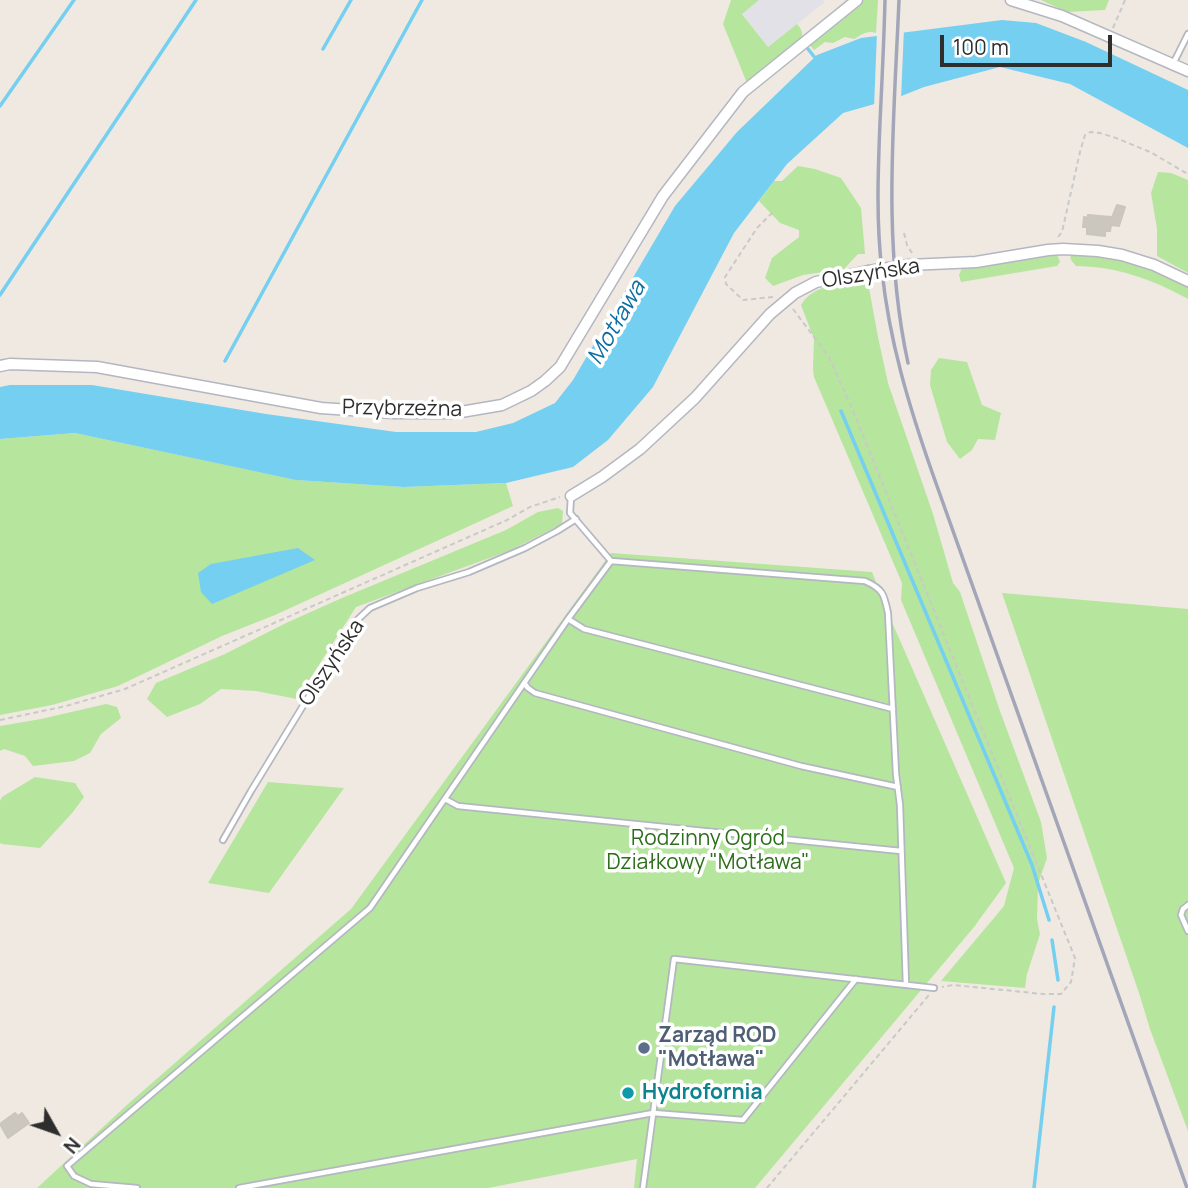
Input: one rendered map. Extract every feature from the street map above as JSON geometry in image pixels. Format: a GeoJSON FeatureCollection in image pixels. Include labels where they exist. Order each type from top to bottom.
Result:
{"type":"FeatureCollection","features":[{"type":"Feature","properties":{"kind":"street","name":"Przybrzeżna"},"geometry":{"type":"LineString","coordinates":[[3,363],[97,367],[321,408],[394,413],[455,413],[502,405],[538,386],[559,367],[663,196],[743,92],[857,0]]}},
{"type":"Feature","properties":{"kind":"street"},"geometry":{"type":"LineString","coordinates":[[1011,0],[1062,16],[1188,71]]}},
{"type":"Feature","properties":{"kind":"street","name":"Olszyńska"},"geometry":{"type":"LineString","coordinates":[[571,496],[640,449],[695,398],[770,314],[795,293],[816,282],[909,265],[976,262],[1063,249],[1122,255],[1154,265],[1188,281]]}},
{"type":"Feature","properties":{"kind":"lane"},"geometry":{"type":"LineString","coordinates":[[1173,64],[1188,34]]}},
{"type":"Feature","properties":{"kind":"lane"},"geometry":{"type":"LineString","coordinates":[[571,496],[570,513],[610,559],[865,581],[877,586],[884,595],[888,613],[898,787],[906,985]]}},
{"type":"Feature","properties":{"kind":"lane","name":"Olszyńska"},"geometry":{"type":"LineString","coordinates":[[223,839],[353,624],[370,608],[417,588],[469,572],[525,548],[576,519]]}},
{"type":"Feature","properties":{"kind":"lane"},"geometry":{"type":"LineString","coordinates":[[137,1188],[91,1184],[74,1176],[67,1166],[370,908],[610,559]]}},
{"type":"Feature","properties":{"kind":"lane"},"geometry":{"type":"LineString","coordinates":[[568,619],[584,629],[893,709]]}},
{"type":"Feature","properties":{"kind":"lane"},"geometry":{"type":"LineString","coordinates":[[524,683],[531,691],[548,697],[801,766],[898,787]]}},
{"type":"Feature","properties":{"kind":"lane"},"geometry":{"type":"LineString","coordinates":[[445,799],[458,806],[901,851]]}},
{"type":"Feature","properties":{"kind":"lane"},"geometry":{"type":"LineString","coordinates":[[1188,905],[1181,915],[1188,931]]}},
{"type":"Feature","properties":{"kind":"lane"},"geometry":{"type":"LineString","coordinates":[[643,1188],[674,959],[934,988]]}},
{"type":"Feature","properties":{"kind":"lane"},"geometry":{"type":"LineString","coordinates":[[239,1188],[653,1113],[743,1120],[856,979]]}},
{"type":"Feature","properties":{"kind":"path"},"geometry":{"type":"LineString","coordinates":[[1110,36],[1125,0]]}},
{"type":"Feature","properties":{"kind":"path"},"geometry":{"type":"LineString","coordinates":[[1052,241],[1062,232],[1080,152],[1085,135],[1090,132],[1150,152],[1188,174]]}},
{"type":"Feature","properties":{"kind":"path"},"geometry":{"type":"LineString","coordinates":[[775,210],[757,228],[739,255],[725,277],[726,284],[743,300],[795,293]]}},
{"type":"Feature","properties":{"kind":"path"},"geometry":{"type":"LineString","coordinates":[[904,233],[912,253]]}},
{"type":"Feature","properties":{"kind":"path"},"geometry":{"type":"LineString","coordinates":[[767,1188],[934,988],[953,985],[1043,995],[1061,994],[1071,982],[1075,958],[851,406],[829,357],[786,300]]}},
{"type":"Feature","properties":{"kind":"path"},"geometry":{"type":"LineString","coordinates":[[0,720],[66,706],[125,689],[497,525],[543,501],[571,496]]}},
{"type":"Feature","properties":{"kind":"shaded area"},"geometry":{"type":"Polygon","coordinates":[[[759,0],[825,2],[768,47],[742,13],[759,0]]]}},
{"type":"Feature","properties":{"kind":"green space"},"geometry":{"type":"Polygon","coordinates":[[[731,0],[759,0],[742,14],[768,47],[797,24],[802,32],[802,38],[747,83],[723,24],[731,0]]]}},
{"type":"Feature","properties":{"kind":"green space"},"geometry":{"type":"Polygon","coordinates":[[[864,0],[878,0],[876,33],[867,33],[854,39],[845,37],[833,43],[825,42],[814,50],[809,44],[864,0]]]}},
{"type":"Feature","properties":{"kind":"green space"},"geometry":{"type":"Polygon","coordinates":[[[1041,0],[1109,0],[1105,10],[1067,12],[1041,0]]]}},
{"type":"Feature","properties":{"kind":"green space"},"geometry":{"type":"Polygon","coordinates":[[[798,166],[841,178],[861,208],[865,254],[858,254],[844,269],[803,275],[773,286],[765,278],[772,258],[799,237],[799,230],[780,223],[759,201],[774,181],[782,181],[798,166]]]}},
{"type":"Feature","properties":{"kind":"green space"},"geometry":{"type":"Polygon","coordinates":[[[1158,172],[1171,173],[1188,180],[1188,273],[1157,256],[1157,229],[1151,193],[1158,172]]]}},
{"type":"Feature","properties":{"kind":"green space"},"geometry":{"type":"Polygon","coordinates":[[[1057,254],[1060,262],[1057,266],[961,282],[959,275],[962,268],[1057,254]]]}},
{"type":"Feature","properties":{"kind":"green space"},"geometry":{"type":"Polygon","coordinates":[[[1070,254],[1131,262],[1160,273],[1188,286],[1188,299],[1134,275],[1106,268],[1076,266],[1070,254]]]}},
{"type":"Feature","properties":{"kind":"green space"},"geometry":{"type":"Polygon","coordinates":[[[867,277],[888,383],[933,514],[953,583],[960,592],[1041,822],[1047,858],[1038,884],[1037,919],[1040,934],[1025,988],[941,981],[1004,906],[1014,868],[901,600],[902,583],[814,377],[814,339],[801,305],[813,292],[822,288],[867,277]]]}},
{"type":"Feature","properties":{"kind":"green space"},"geometry":{"type":"Polygon","coordinates":[[[939,358],[967,362],[982,405],[1001,413],[995,440],[978,439],[972,450],[960,459],[947,442],[930,385],[931,370],[939,358]]]}},
{"type":"Feature","properties":{"kind":"green space"},"geometry":{"type":"Polygon","coordinates":[[[75,433],[297,480],[403,487],[506,483],[513,506],[275,615],[222,636],[118,686],[52,705],[0,715],[0,439],[75,433]]]}},
{"type":"Feature","properties":{"kind":"green space"},"geometry":{"type":"Polygon","coordinates":[[[558,508],[563,511],[562,524],[511,550],[356,607],[297,699],[256,691],[221,689],[200,704],[167,717],[147,699],[156,683],[225,654],[342,598],[506,530],[538,512],[558,508]]]}},
{"type":"Feature","properties":{"kind":"green space","name":"Rodzinny Ogród Działkowy \"Motława\""},"geometry":{"type":"Polygon","coordinates":[[[611,553],[872,572],[1006,883],[974,927],[755,1188],[634,1188],[637,1159],[488,1188],[37,1188],[128,1104],[351,909],[611,553]]]}},
{"type":"Feature","properties":{"kind":"green space"},"geometry":{"type":"Polygon","coordinates":[[[1002,593],[1188,609],[1188,1131],[1150,1029],[1002,593]]]}},
{"type":"Feature","properties":{"kind":"green space"},"geometry":{"type":"Polygon","coordinates":[[[106,704],[117,707],[121,718],[101,734],[90,753],[74,761],[33,766],[25,756],[4,749],[0,751],[0,726],[106,704]]]}},
{"type":"Feature","properties":{"kind":"green space"},"geometry":{"type":"Polygon","coordinates":[[[35,777],[75,783],[84,797],[40,848],[0,843],[2,797],[35,777]]]}},
{"type":"Feature","properties":{"kind":"green space"},"geometry":{"type":"Polygon","coordinates":[[[268,782],[344,788],[269,893],[208,883],[268,782]]]}},
{"type":"Feature","properties":{"kind":"water","name":"Motława"},"geometry":{"type":"Polygon","coordinates":[[[1002,20],[1036,23],[1086,42],[1188,90],[1188,148],[1070,84],[1000,67],[924,87],[843,113],[787,164],[734,233],[653,387],[608,440],[573,467],[506,483],[403,487],[296,480],[75,433],[0,439],[0,387],[10,385],[92,385],[396,432],[476,432],[513,423],[555,403],[573,380],[675,206],[737,132],[817,55],[861,38],[1002,20]]]}},
{"type":"Feature","properties":{"kind":"water"},"geometry":{"type":"Polygon","coordinates":[[[298,548],[315,560],[212,604],[201,592],[198,573],[211,564],[298,548]]]}},
{"type":"Feature","properties":{"kind":"pier"},"geometry":{"type":"Polygon","coordinates":[[[904,28],[901,100],[874,108],[877,32],[904,28]]]}},
{"type":"Feature","properties":{"kind":"building"},"geometry":{"type":"Polygon","coordinates":[[[1117,205],[1125,207],[1119,226],[1111,225],[1110,231],[1105,231],[1105,236],[1087,234],[1087,227],[1083,227],[1084,217],[1111,217],[1111,220],[1117,205]]]}},
{"type":"Feature","properties":{"kind":"building"},"geometry":{"type":"Polygon","coordinates":[[[15,1113],[18,1116],[22,1113],[29,1123],[8,1138],[0,1124],[15,1113]]]}},
{"type":"Feature","properties":{"kind":"waterway"},"geometry":{"type":"LineString","coordinates":[[0,106],[74,0]]}},
{"type":"Feature","properties":{"kind":"waterway"},"geometry":{"type":"LineString","coordinates":[[0,295],[196,0]]}},
{"type":"Feature","properties":{"kind":"waterway"},"geometry":{"type":"LineString","coordinates":[[323,49],[351,0]]}},
{"type":"Feature","properties":{"kind":"waterway"},"geometry":{"type":"LineString","coordinates":[[225,361],[422,0]]}},
{"type":"Feature","properties":{"kind":"waterway"},"geometry":{"type":"LineString","coordinates":[[808,49],[816,59]]}},
{"type":"Feature","properties":{"kind":"waterway"},"geometry":{"type":"LineString","coordinates":[[841,411],[1032,865],[1049,920]]}},
{"type":"Feature","properties":{"kind":"waterway"},"geometry":{"type":"LineString","coordinates":[[1052,940],[1058,980]]}},
{"type":"Feature","properties":{"kind":"waterway"},"geometry":{"type":"LineString","coordinates":[[1034,1188],[1054,1007]]}},
{"type":"Feature","properties":{"kind":"railway"},"geometry":{"type":"LineString","coordinates":[[885,0],[879,234],[885,297],[901,373],[932,472],[1187,1188]]}},
{"type":"Feature","properties":{"kind":"railway"},"geometry":{"type":"LineString","coordinates":[[899,0],[892,228],[900,318],[908,363]]}},
{"type":"Feature","properties":{"kind":"place","name":"Zarząd ROD \"Motława\""},"geometry":{"type":"Point","coordinates":[644,1048]}},
{"type":"Feature","properties":{"kind":"place","name":"Hydrofornia"},"geometry":{"type":"Point","coordinates":[628,1093]}}]}
